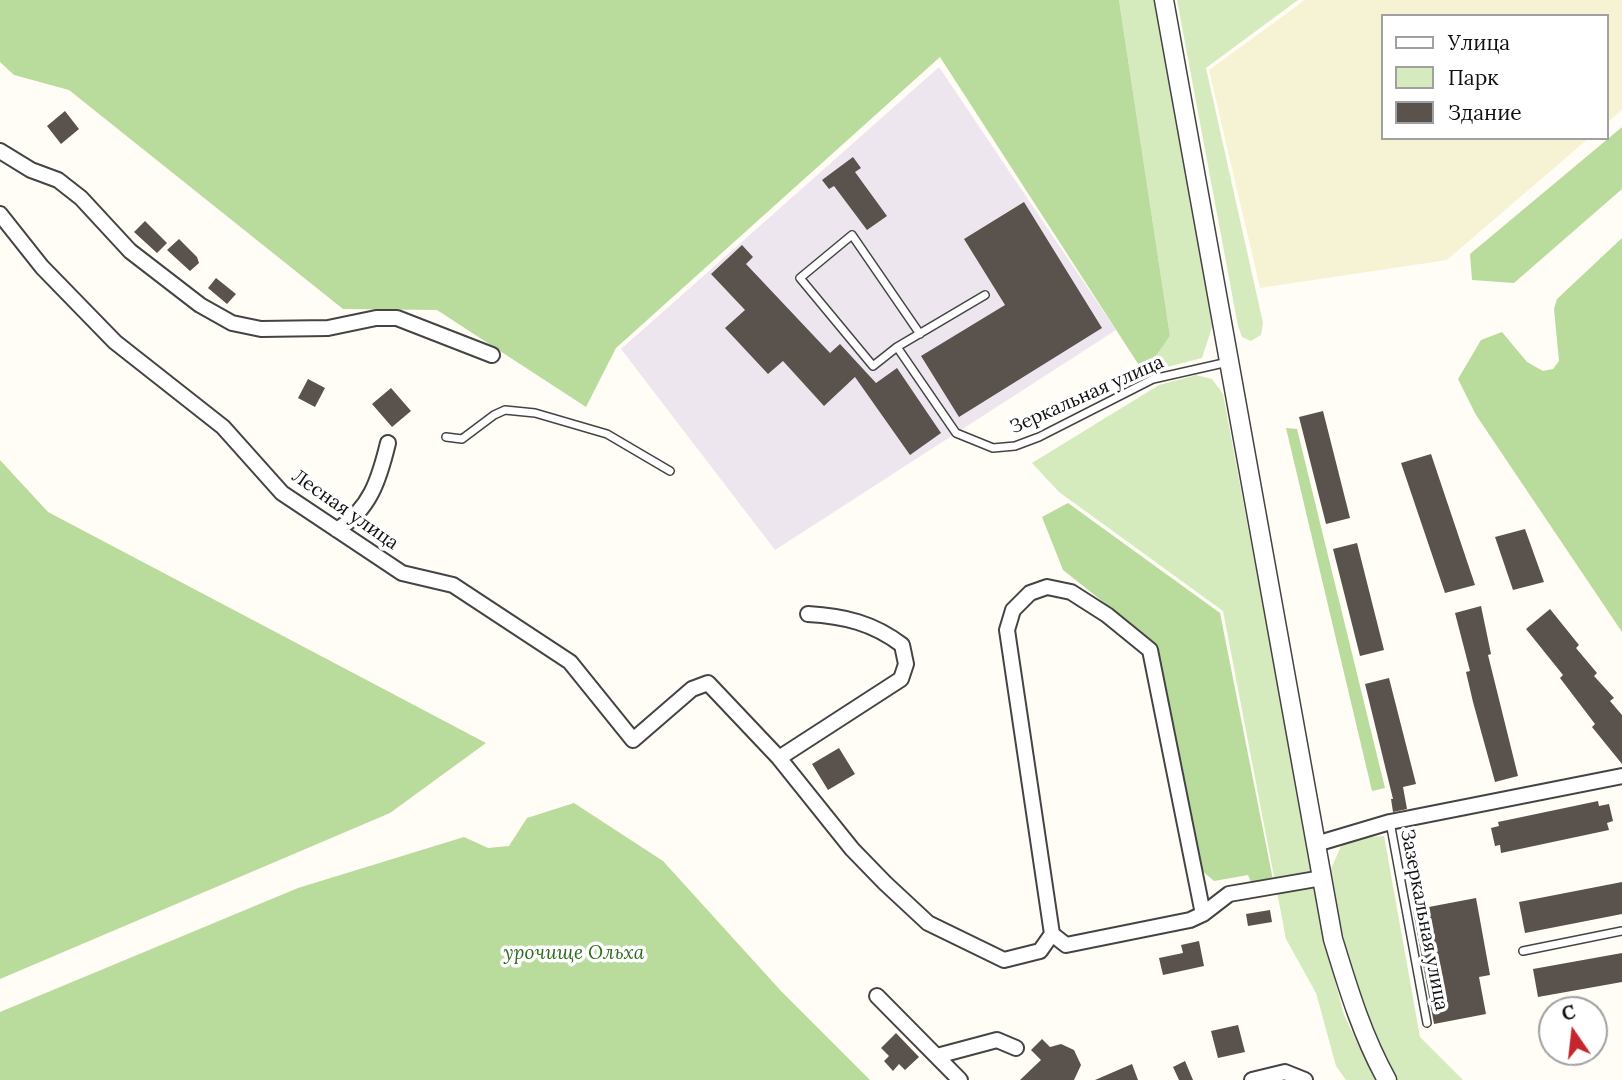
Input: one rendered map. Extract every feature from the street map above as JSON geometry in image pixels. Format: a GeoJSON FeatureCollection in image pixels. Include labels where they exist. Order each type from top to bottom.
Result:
{"type":"FeatureCollection","features":[{"type":"Feature","properties":{"kind":"street"},"geometry":{"type":"LineString","coordinates":[[1164,0],[1334,939],[1371,1051],[1387,1080]]}},
{"type":"Feature","properties":{"kind":"street"},"geometry":{"type":"LineString","coordinates":[[0,151],[31,170],[58,180],[81,198],[130,251],[200,305],[232,323],[261,329],[328,328],[376,318],[397,318],[492,355]]}},
{"type":"Feature","properties":{"kind":"street","name":"Лесная улица"},"geometry":{"type":"LineString","coordinates":[[0,214],[42,267],[115,342],[223,427],[282,493],[402,573],[453,585],[570,662],[633,740],[692,688],[708,684],[779,758]]}},
{"type":"Feature","properties":{"kind":"street"},"geometry":{"type":"LineString","coordinates":[[337,530],[362,511],[379,480],[388,443]]}},
{"type":"Feature","properties":{"kind":"street"},"geometry":{"type":"LineString","coordinates":[[1203,914],[1150,650],[1107,615],[1071,592],[1047,587],[1030,593],[1013,610],[1007,630],[1052,934],[1066,945],[1190,920],[1203,914],[1229,894],[1322,878]]}},
{"type":"Feature","properties":{"kind":"street"},"geometry":{"type":"LineString","coordinates":[[808,614],[834,615],[885,632],[902,645],[906,664],[901,679],[779,758],[852,849],[928,923],[1004,960],[1040,951],[1052,934]]}},
{"type":"Feature","properties":{"kind":"street"},"geometry":{"type":"LineString","coordinates":[[1316,844],[1390,822],[1622,776]]}},
{"type":"Feature","properties":{"kind":"street"},"geometry":{"type":"LineString","coordinates":[[877,996],[960,1080]]}},
{"type":"Feature","properties":{"kind":"street"},"geometry":{"type":"LineString","coordinates":[[937,1056],[997,1041],[1016,1048]]}},
{"type":"Feature","properties":{"kind":"street"},"geometry":{"type":"LineString","coordinates":[[1252,1080],[1285,1072],[1305,1080]]}},
{"type":"Feature","properties":{"kind":"lane"},"geometry":{"type":"LineString","coordinates":[[919,334],[852,235],[800,278],[873,366],[897,347],[919,334],[985,295]]}},
{"type":"Feature","properties":{"kind":"lane","name":"Зеркальная улица"},"geometry":{"type":"LineString","coordinates":[[897,347],[956,433],[993,448],[1015,446],[1039,438],[1153,379],[1229,362]]}},
{"type":"Feature","properties":{"kind":"lane"},"geometry":{"type":"LineString","coordinates":[[446,438],[462,439],[494,415],[518,410],[607,434],[670,471]]}},
{"type":"Feature","properties":{"kind":"lane","name":"Зазеркальная улица"},"geometry":{"type":"LineString","coordinates":[[1390,822],[1427,1023]]}},
{"type":"Feature","properties":{"kind":"lane"},"geometry":{"type":"LineString","coordinates":[[1523,951],[1622,930]]}},
{"type":"Feature","properties":{"kind":"shaded area"},"geometry":{"type":"Polygon","coordinates":[[[1305,0],[1622,0],[1622,110],[1608,122],[1608,14],[1380,14],[1380,140],[1587,140],[1447,260],[1260,288],[1209,70],[1305,0]]]}},
{"type":"Feature","properties":{"kind":"shaded area"},"geometry":{"type":"Polygon","coordinates":[[[939,67],[1116,330],[775,550],[621,349],[939,67]]]}},
{"type":"Feature","properties":{"kind":"green space"},"geometry":{"type":"Polygon","coordinates":[[[0,0],[1119,0],[1170,336],[1144,373],[940,57],[616,348],[586,407],[437,310],[343,309],[69,90],[14,75],[0,62],[0,0]]]}},
{"type":"Feature","properties":{"kind":"green space"},"geometry":{"type":"Polygon","coordinates":[[[1119,0],[1155,0],[1213,324],[1202,358],[1144,373],[1170,336],[1119,0]]]}},
{"type":"Feature","properties":{"kind":"green space"},"geometry":{"type":"Polygon","coordinates":[[[1177,0],[1298,0],[1206,68],[1263,323],[1261,335],[1251,341],[1242,337],[1238,326],[1177,0]]]}},
{"type":"Feature","properties":{"kind":"green space"},"geometry":{"type":"Polygon","coordinates":[[[1622,127],[1622,189],[1514,283],[1472,280],[1470,254],[1622,127]]]}},
{"type":"Feature","properties":{"kind":"green space"},"geometry":{"type":"Polygon","coordinates":[[[1622,238],[1622,632],[1476,415],[1458,379],[1481,340],[1502,332],[1527,362],[1543,371],[1553,369],[1559,361],[1554,309],[1557,299],[1622,238]]]}},
{"type":"Feature","properties":{"kind":"green space"},"geometry":{"type":"Polygon","coordinates":[[[1196,375],[1212,379],[1223,394],[1328,954],[1344,1015],[1375,1080],[1346,1080],[1336,1066],[1316,993],[1286,939],[1223,611],[1059,492],[1032,463],[1159,385],[1196,375]]]}},
{"type":"Feature","properties":{"kind":"green space"},"geometry":{"type":"Polygon","coordinates":[[[1286,428],[1297,429],[1385,788],[1372,791],[1286,428]]]}},
{"type":"Feature","properties":{"kind":"green space"},"geometry":{"type":"Polygon","coordinates":[[[0,460],[48,512],[486,743],[390,813],[0,979],[0,460]]]}},
{"type":"Feature","properties":{"kind":"green space"},"geometry":{"type":"Polygon","coordinates":[[[1068,503],[1220,613],[1273,880],[1252,884],[1248,875],[1214,881],[1200,869],[1155,643],[1063,570],[1042,517],[1068,503]]]}},
{"type":"Feature","properties":{"kind":"green space","name":"урочище Ольха"},"geometry":{"type":"Polygon","coordinates":[[[574,803],[663,861],[781,991],[870,1080],[0,1080],[0,1012],[298,888],[464,837],[488,848],[509,846],[527,818],[574,803]]]}},
{"type":"Feature","properties":{"kind":"green space"},"geometry":{"type":"Polygon","coordinates":[[[1384,836],[1420,1037],[1463,1080],[1396,1080],[1370,1027],[1350,970],[1330,871],[1342,844],[1354,838],[1384,836]]]}},
{"type":"Feature","properties":{"kind":"building"},"geometry":{"type":"Polygon","coordinates":[[[65,111],[79,129],[61,144],[47,126],[65,111]]]}},
{"type":"Feature","properties":{"kind":"building"},"geometry":{"type":"Polygon","coordinates":[[[853,157],[861,168],[855,172],[887,216],[867,230],[834,186],[829,189],[822,180],[853,157]]]}},
{"type":"Feature","properties":{"kind":"building"},"geometry":{"type":"Polygon","coordinates":[[[1024,202],[1102,328],[959,417],[921,356],[1005,305],[964,239],[1024,202]]]}},
{"type":"Feature","properties":{"kind":"building"},"geometry":{"type":"Polygon","coordinates":[[[145,221],[167,243],[157,253],[134,232],[145,221]]]}},
{"type":"Feature","properties":{"kind":"building"},"geometry":{"type":"Polygon","coordinates":[[[179,239],[197,257],[199,263],[190,271],[167,250],[179,239]]]}},
{"type":"Feature","properties":{"kind":"building"},"geometry":{"type":"Polygon","coordinates":[[[742,245],[753,257],[746,264],[830,353],[840,344],[876,383],[897,368],[941,433],[910,455],[855,377],[824,406],[783,361],[768,374],[725,328],[745,310],[711,274],[742,245]]]}},
{"type":"Feature","properties":{"kind":"building"},"geometry":{"type":"Polygon","coordinates":[[[216,278],[236,294],[227,304],[208,288],[216,278]]]}},
{"type":"Feature","properties":{"kind":"building"},"geometry":{"type":"Polygon","coordinates":[[[308,379],[325,388],[315,407],[298,398],[308,379]]]}},
{"type":"Feature","properties":{"kind":"building"},"geometry":{"type":"Polygon","coordinates":[[[391,388],[411,411],[392,427],[372,404],[391,388]]]}},
{"type":"Feature","properties":{"kind":"building"},"geometry":{"type":"Polygon","coordinates":[[[1323,411],[1350,518],[1326,524],[1299,417],[1323,411]]]}},
{"type":"Feature","properties":{"kind":"building"},"geometry":{"type":"Polygon","coordinates":[[[1431,454],[1475,585],[1445,593],[1401,463],[1431,454]]]}},
{"type":"Feature","properties":{"kind":"building"},"geometry":{"type":"Polygon","coordinates":[[[1525,529],[1544,582],[1513,590],[1495,537],[1525,529]]]}},
{"type":"Feature","properties":{"kind":"building"},"geometry":{"type":"Polygon","coordinates":[[[1357,543],[1384,650],[1360,656],[1333,549],[1357,543]]]}},
{"type":"Feature","properties":{"kind":"building"},"geometry":{"type":"Polygon","coordinates":[[[1481,606],[1491,654],[1488,655],[1518,776],[1495,782],[1473,702],[1466,672],[1470,671],[1455,613],[1481,606]]]}},
{"type":"Feature","properties":{"kind":"building"},"geometry":{"type":"Polygon","coordinates":[[[1550,609],[1579,645],[1576,648],[1597,673],[1594,676],[1614,698],[1610,701],[1622,715],[1622,764],[1592,727],[1595,724],[1560,678],[1563,675],[1526,629],[1550,609]]]}},
{"type":"Feature","properties":{"kind":"building"},"geometry":{"type":"Polygon","coordinates":[[[1389,678],[1416,784],[1403,787],[1407,809],[1393,812],[1393,799],[1365,684],[1389,678]]]}},
{"type":"Feature","properties":{"kind":"building"},"geometry":{"type":"Polygon","coordinates":[[[839,748],[855,774],[828,790],[812,764],[839,748]]]}},
{"type":"Feature","properties":{"kind":"building"},"geometry":{"type":"Polygon","coordinates":[[[1598,801],[1599,806],[1609,804],[1613,821],[1607,823],[1609,830],[1501,853],[1500,845],[1495,846],[1491,828],[1499,826],[1498,822],[1598,801]]]}},
{"type":"Feature","properties":{"kind":"building"},"geometry":{"type":"Polygon","coordinates":[[[1622,882],[1622,914],[1525,933],[1519,902],[1622,882]]]}},
{"type":"Feature","properties":{"kind":"building"},"geometry":{"type":"Polygon","coordinates":[[[1476,898],[1490,975],[1479,977],[1486,1014],[1434,1024],[1413,910],[1476,898]]]}},
{"type":"Feature","properties":{"kind":"building"},"geometry":{"type":"Polygon","coordinates":[[[1270,910],[1272,922],[1248,926],[1246,914],[1270,910]]]}},
{"type":"Feature","properties":{"kind":"building"},"geometry":{"type":"Polygon","coordinates":[[[1199,941],[1204,966],[1163,975],[1159,958],[1183,953],[1181,945],[1199,941]]]}},
{"type":"Feature","properties":{"kind":"building"},"geometry":{"type":"Polygon","coordinates":[[[1622,953],[1622,982],[1538,997],[1533,969],[1622,953]]]}},
{"type":"Feature","properties":{"kind":"building"},"geometry":{"type":"Polygon","coordinates":[[[1238,1025],[1245,1052],[1218,1058],[1211,1031],[1238,1025]]]}},
{"type":"Feature","properties":{"kind":"building"},"geometry":{"type":"Polygon","coordinates":[[[896,1033],[919,1057],[905,1070],[899,1064],[893,1071],[884,1061],[889,1056],[881,1048],[896,1033]]]}},
{"type":"Feature","properties":{"kind":"building"},"geometry":{"type":"Polygon","coordinates":[[[1042,1039],[1050,1047],[1061,1044],[1074,1050],[1081,1065],[1074,1080],[1020,1080],[1041,1060],[1031,1050],[1042,1039]]]}},
{"type":"Feature","properties":{"kind":"building"},"geometry":{"type":"Polygon","coordinates":[[[1185,1061],[1193,1080],[1179,1080],[1173,1067],[1185,1061]]]}},
{"type":"Feature","properties":{"kind":"building"},"geometry":{"type":"Polygon","coordinates":[[[1132,1064],[1138,1080],[1095,1080],[1132,1064]]]}}]}
